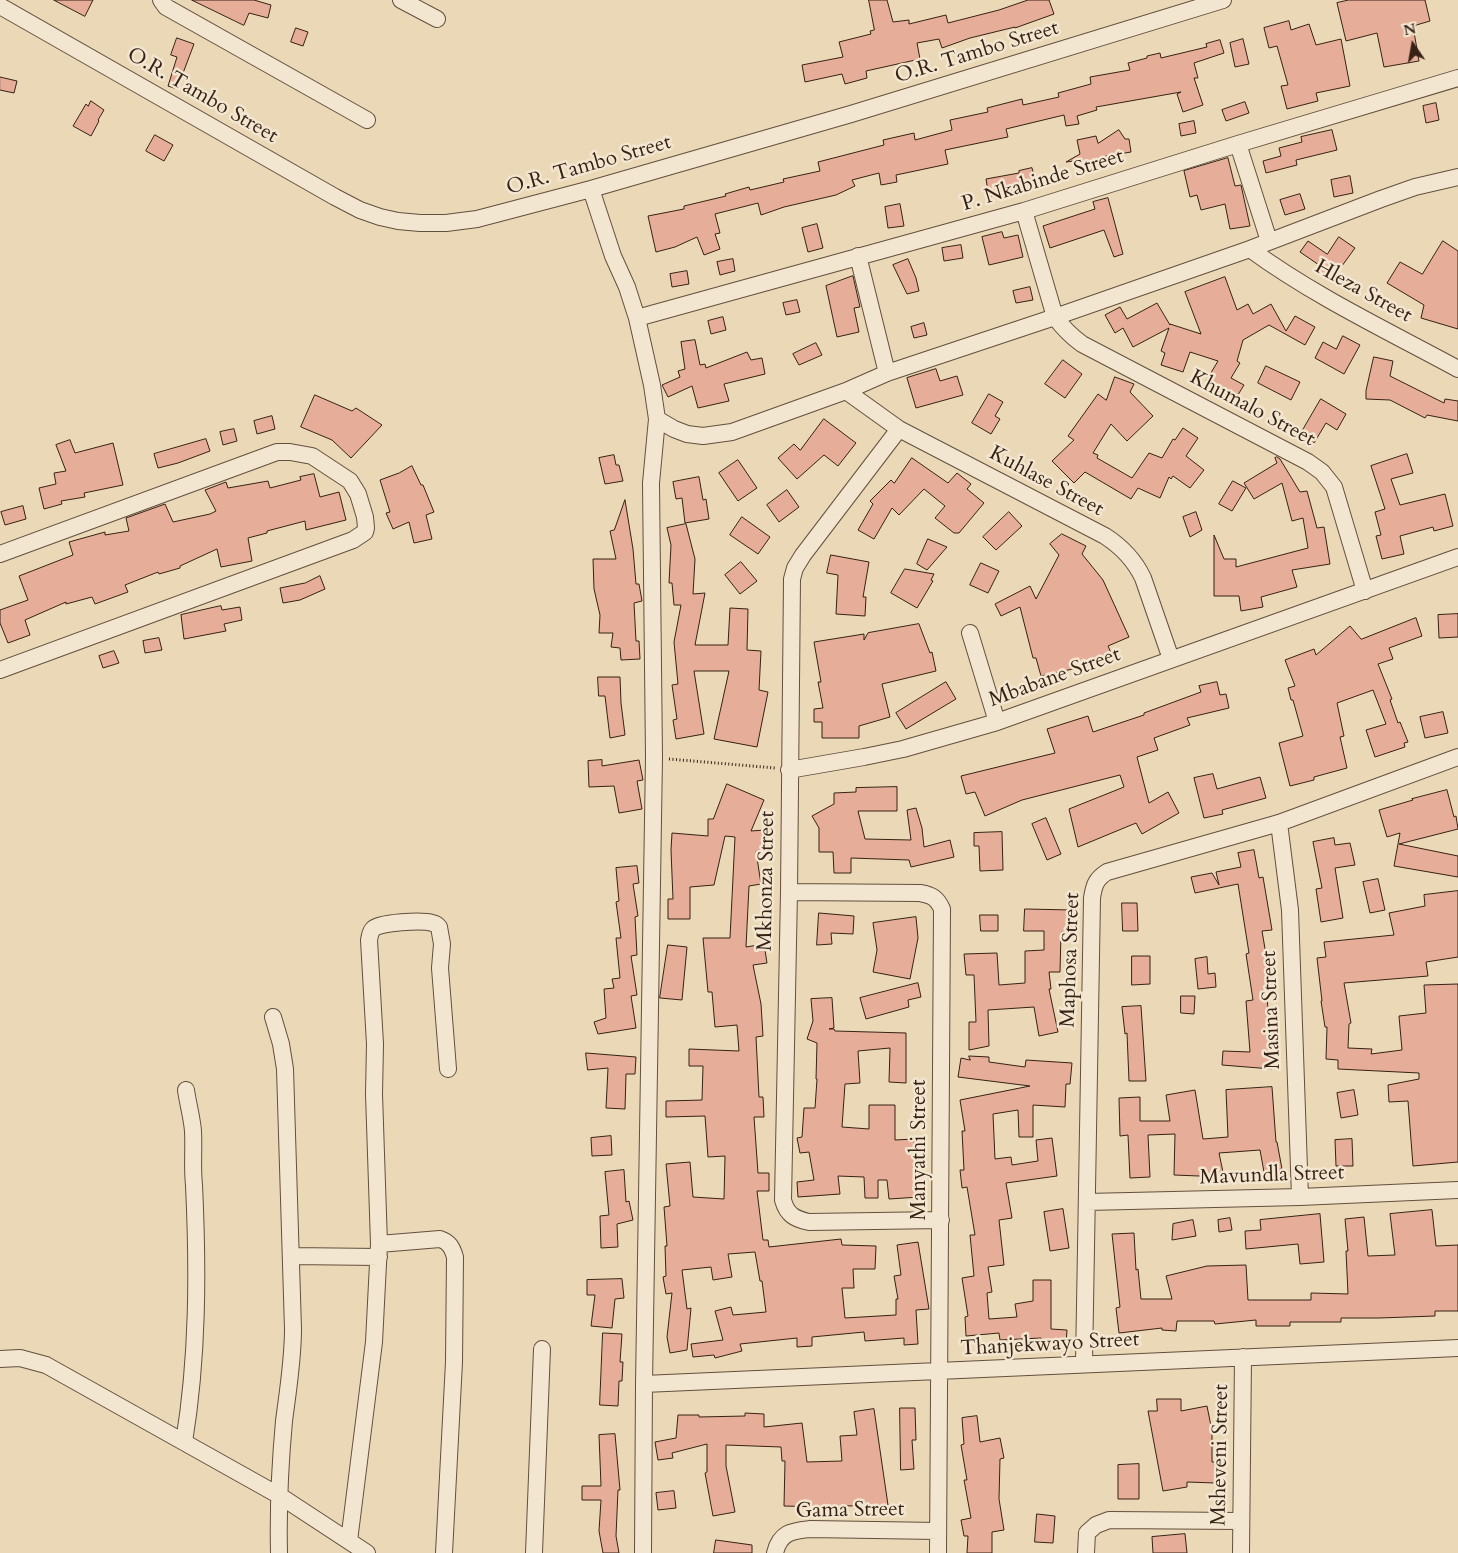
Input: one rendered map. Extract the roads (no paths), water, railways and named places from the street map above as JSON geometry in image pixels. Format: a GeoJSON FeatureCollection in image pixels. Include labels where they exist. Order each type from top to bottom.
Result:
{"type":"FeatureCollection","features":[{"type":"Feature","properties":{"kind":"street"},"geometry":{"type":"LineString","coordinates":[[161,0],[166,7],[367,120]]}},
{"type":"Feature","properties":{"kind":"street"},"geometry":{"type":"LineString","coordinates":[[401,0],[437,19]]}},
{"type":"Feature","properties":{"kind":"street","name":"O.R. Tambo Street"},"geometry":{"type":"LineString","coordinates":[[0,6],[360,210],[380,217],[420,223],[446,223],[477,219],[591,189],[852,114],[1223,0]]}},
{"type":"Feature","properties":{"kind":"street","name":"P. Nkabinde Street"},"geometry":{"type":"LineString","coordinates":[[637,318],[1024,211],[1238,144],[1457,82]]}},
{"type":"Feature","properties":{"kind":"street"},"geometry":{"type":"LineString","coordinates":[[1238,144],[1269,241]]}},
{"type":"Feature","properties":{"kind":"street"},"geometry":{"type":"LineString","coordinates":[[657,419],[687,434],[703,436],[718,435],[762,422],[846,391],[887,373],[1250,249],[1407,190],[1458,177]]}},
{"type":"Feature","properties":{"kind":"street"},"geometry":{"type":"LineString","coordinates":[[591,189],[613,256],[627,287],[637,318],[652,385],[657,419],[651,483],[654,757],[643,1553]]}},
{"type":"Feature","properties":{"kind":"street"},"geometry":{"type":"LineString","coordinates":[[1024,211],[1055,317]]}},
{"type":"Feature","properties":{"kind":"street","name":"Hleza Street"},"geometry":{"type":"LineString","coordinates":[[1250,249],[1316,292],[1458,369]]}},
{"type":"Feature","properties":{"kind":"street"},"geometry":{"type":"LineString","coordinates":[[858,256],[887,373]]}},
{"type":"Feature","properties":{"kind":"street","name":"Khumalo Street"},"geometry":{"type":"LineString","coordinates":[[1055,317],[1082,344],[1308,462],[1322,472],[1334,488],[1365,591]]}},
{"type":"Feature","properties":{"kind":"street","name":"Kuhlase Street"},"geometry":{"type":"LineString","coordinates":[[846,391],[899,429],[1119,545],[1138,567],[1171,658]]}},
{"type":"Feature","properties":{"kind":"street","name":"Mkhonza Street"},"geometry":{"type":"LineString","coordinates":[[899,429],[803,554],[793,573],[791,588],[789,892],[782,1186],[785,1206],[788,1212],[795,1218],[816,1223],[941,1220]]}},
{"type":"Feature","properties":{"kind":"street"},"geometry":{"type":"LineString","coordinates":[[0,554],[277,452],[312,456],[344,476],[350,481],[358,494],[366,524],[365,532],[353,540],[0,670]]}},
{"type":"Feature","properties":{"kind":"street","name":"Mbabane Street"},"geometry":{"type":"LineString","coordinates":[[789,770],[893,751],[997,722],[1171,658],[1458,557]]}},
{"type":"Feature","properties":{"kind":"street"},"geometry":{"type":"LineString","coordinates":[[970,633],[997,722]]}},
{"type":"Feature","properties":{"kind":"street","name":"Maphosa Street"},"geometry":{"type":"LineString","coordinates":[[1084,1364],[1092,898],[1094,885],[1101,876],[1113,870],[1279,823],[1458,757]]}},
{"type":"Feature","properties":{"kind":"street","name":"Masina Street"},"geometry":{"type":"LineString","coordinates":[[1279,823],[1290,910],[1300,1197]]}},
{"type":"Feature","properties":{"kind":"street","name":"Manyathi Street"},"geometry":{"type":"LineString","coordinates":[[789,892],[920,893],[932,895],[938,900],[942,909],[938,1553]]}},
{"type":"Feature","properties":{"kind":"street"},"geometry":{"type":"LineString","coordinates":[[0,1359],[20,1358],[46,1365],[280,1496],[357,1548],[374,1342],[379,1250],[374,1094],[375,1044],[369,940],[374,927],[387,924],[431,922],[439,927],[442,944],[440,968],[448,1069]]}},
{"type":"Feature","properties":{"kind":"street"},"geometry":{"type":"LineString","coordinates":[[273,1017],[281,1044],[285,1069],[293,1356],[284,1424],[279,1553]]}},
{"type":"Feature","properties":{"kind":"street"},"geometry":{"type":"LineString","coordinates":[[184,1442],[193,1371],[196,1286],[196,1223],[192,1129],[186,1090]]}},
{"type":"Feature","properties":{"kind":"street","name":"Mavundla Street"},"geometry":{"type":"LineString","coordinates":[[1087,1202],[1300,1197],[1458,1190]]}},
{"type":"Feature","properties":{"kind":"street"},"geometry":{"type":"LineString","coordinates":[[291,1256],[379,1250],[440,1239],[447,1242],[453,1251],[454,1362],[444,1553]]}},
{"type":"Feature","properties":{"kind":"street","name":"Thanjekwayo Street"},"geometry":{"type":"LineString","coordinates":[[644,1384],[1458,1348]]}},
{"type":"Feature","properties":{"kind":"street"},"geometry":{"type":"LineString","coordinates":[[534,1553],[542,1350]]}},
{"type":"Feature","properties":{"kind":"street","name":"Msheveni Street"},"geometry":{"type":"LineString","coordinates":[[1241,1553],[1243,1357]]}},
{"type":"Feature","properties":{"kind":"street"},"geometry":{"type":"LineString","coordinates":[[1086,1553],[1087,1533],[1090,1528],[1102,1522],[1117,1520],[1241,1521]]}},
{"type":"Feature","properties":{"kind":"street","name":"Gama Street"},"geometry":{"type":"LineString","coordinates":[[776,1553],[782,1538],[787,1533],[796,1530],[938,1531]]}}]}
